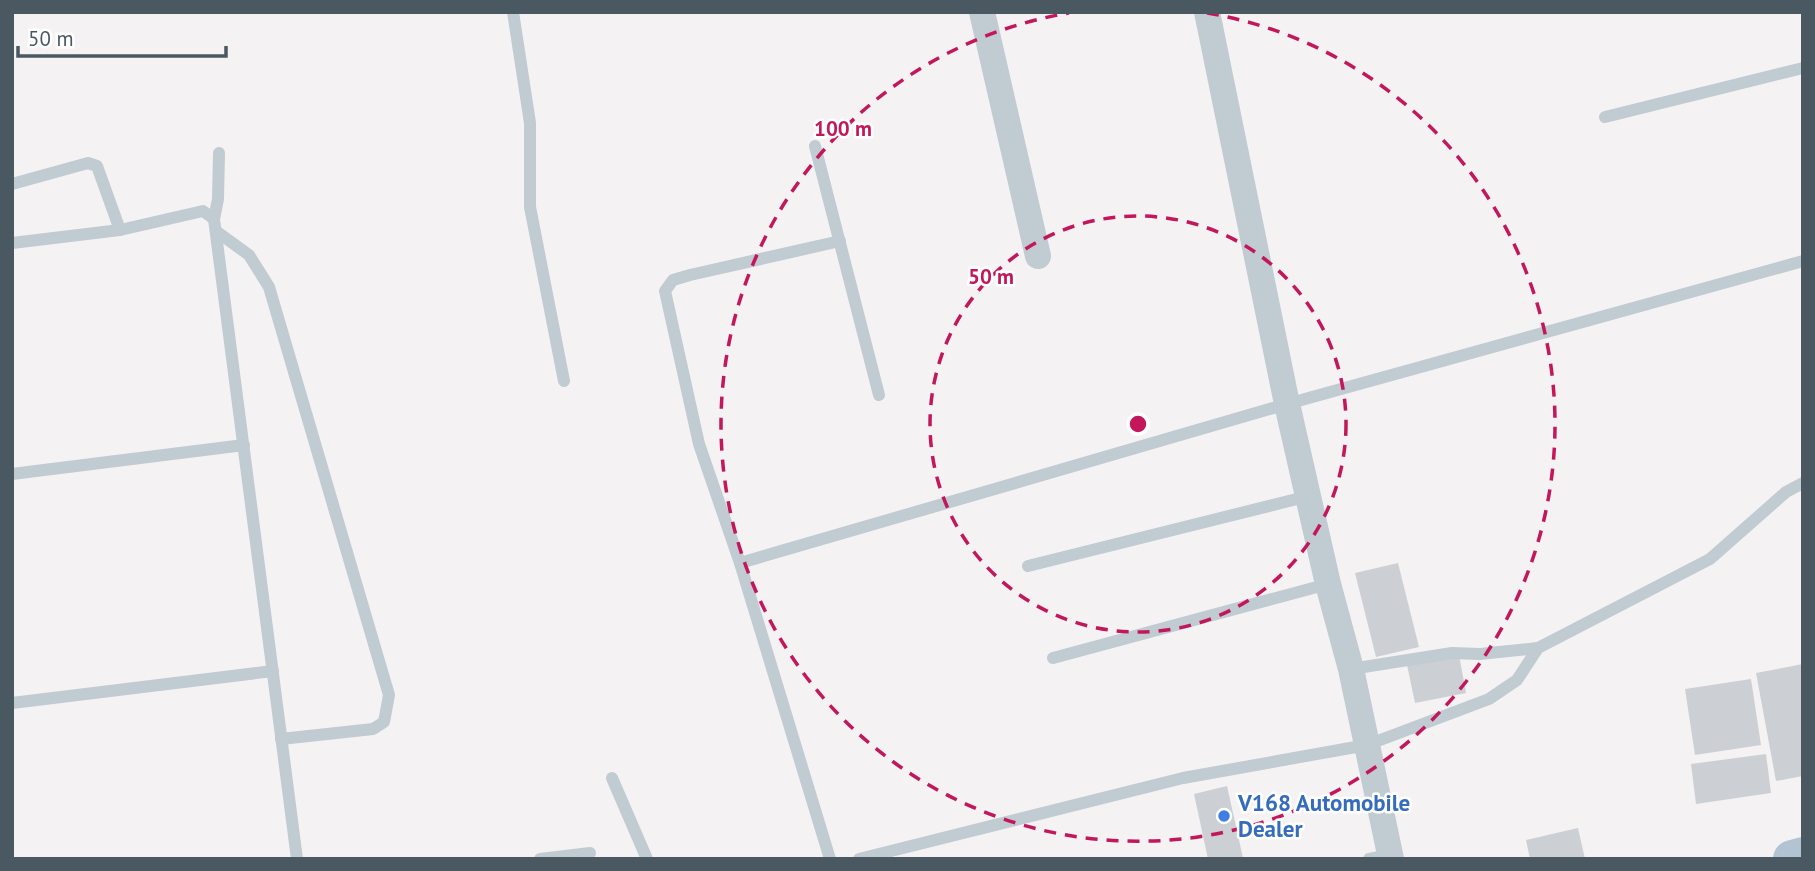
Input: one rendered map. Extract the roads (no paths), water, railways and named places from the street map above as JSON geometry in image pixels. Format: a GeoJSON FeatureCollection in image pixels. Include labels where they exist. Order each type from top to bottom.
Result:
{"type":"FeatureCollection","features":[{"type":"Feature","properties":{"kind":"main road"},"geometry":{"type":"LineString","coordinates":[[1792,859],[1803,856]]}},
{"type":"Feature","properties":{"kind":"street"},"geometry":{"type":"LineString","coordinates":[[982,12],[1038,256]]}},
{"type":"Feature","properties":{"kind":"street"},"geometry":{"type":"LineString","coordinates":[[1207,12],[1287,404],[1367,745],[1383,858]]}},
{"type":"Feature","properties":{"kind":"lane"},"geometry":{"type":"LineString","coordinates":[[513,12],[530,124],[530,207],[564,381]]}},
{"type":"Feature","properties":{"kind":"lane"},"geometry":{"type":"LineString","coordinates":[[1605,117],[1803,68]]}},
{"type":"Feature","properties":{"kind":"lane"},"geometry":{"type":"LineString","coordinates":[[814,146],[879,394]]}},
{"type":"Feature","properties":{"kind":"lane"},"geometry":{"type":"LineString","coordinates":[[219,153],[215,225],[297,859]]}},
{"type":"Feature","properties":{"kind":"lane"},"geometry":{"type":"LineString","coordinates":[[12,184],[88,163],[97,166],[120,230]]}},
{"type":"Feature","properties":{"kind":"lane"},"geometry":{"type":"LineString","coordinates":[[12,243],[120,230],[203,211],[249,255],[270,287],[388,695],[384,722],[373,729],[281,739]]}},
{"type":"Feature","properties":{"kind":"lane"},"geometry":{"type":"LineString","coordinates":[[830,859],[740,563],[699,444],[664,291],[673,280],[690,275],[839,242]]}},
{"type":"Feature","properties":{"kind":"lane"},"geometry":{"type":"LineString","coordinates":[[740,563],[1287,404],[1803,261]]}},
{"type":"Feature","properties":{"kind":"lane"},"geometry":{"type":"LineString","coordinates":[[12,474],[244,445]]}},
{"type":"Feature","properties":{"kind":"lane"},"geometry":{"type":"LineString","coordinates":[[1351,669],[1452,653],[1480,654],[1538,649],[1710,559],[1786,492],[1803,483]]}},
{"type":"Feature","properties":{"kind":"lane"},"geometry":{"type":"LineString","coordinates":[[1028,566],[1309,496]]}},
{"type":"Feature","properties":{"kind":"lane"},"geometry":{"type":"LineString","coordinates":[[1053,658],[1328,584]]}},
{"type":"Feature","properties":{"kind":"lane"},"geometry":{"type":"LineString","coordinates":[[859,859],[1183,778],[1367,745],[1489,699],[1517,680],[1538,649]]}},
{"type":"Feature","properties":{"kind":"lane"},"geometry":{"type":"LineString","coordinates":[[12,703],[273,671]]}},
{"type":"Feature","properties":{"kind":"lane"},"geometry":{"type":"LineString","coordinates":[[612,778],[647,859]]}},
{"type":"Feature","properties":{"kind":"lane"},"geometry":{"type":"LineString","coordinates":[[540,859],[590,853]]}},
{"type":"Feature","properties":{"kind":"place","name":"V168 Automobile Dealer"},"geometry":{"type":"Point","coordinates":[1224,816]}}]}
